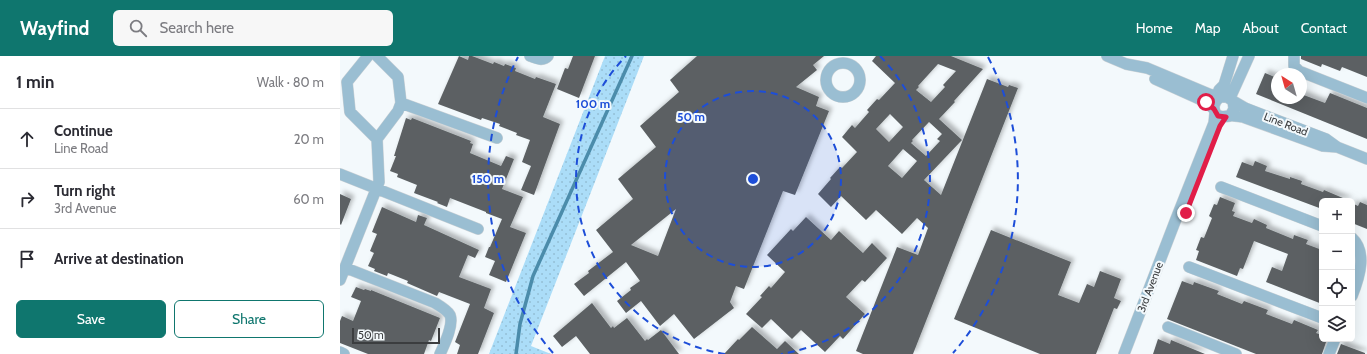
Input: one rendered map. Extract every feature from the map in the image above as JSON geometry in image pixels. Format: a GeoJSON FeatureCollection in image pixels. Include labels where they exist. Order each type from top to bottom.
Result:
{"type":"FeatureCollection","features":[{"type":"Feature","properties":{"kind":"street"},"geometry":{"type":"LineString","coordinates":[[340,280],[379,182],[380,173],[377,139],[350,112],[344,81],[368,56]]}},
{"type":"Feature","properties":{"kind":"street"},"geometry":{"type":"LineString","coordinates":[[377,56],[398,77],[401,103],[398,111],[377,139]]}},
{"type":"Feature","properties":{"kind":"street"},"geometry":{"type":"LineString","coordinates":[[530,56],[539,60],[548,56]]}},
{"type":"Feature","properties":{"kind":"street"},"geometry":{"type":"LineString","coordinates":[[855,67],[859,56]]}},
{"type":"Feature","properties":{"kind":"street","name":"Line Road"},"geometry":{"type":"LineString","coordinates":[[1107,56],[1206,102],[1218,116],[1243,117],[1323,146],[1337,147]]}},
{"type":"Feature","properties":{"kind":"street"},"geometry":{"type":"LineString","coordinates":[[1228,117],[1234,109],[1223,98],[1224,85],[1233,56]]}},
{"type":"Feature","properties":{"kind":"street"},"geometry":{"type":"LineString","coordinates":[[1214,111],[1215,101],[1223,98],[1249,56]]}},
{"type":"Feature","properties":{"kind":"street"},"geometry":{"type":"LineString","coordinates":[[1294,56],[1294,66],[1299,71],[1367,98]]}},
{"type":"Feature","properties":{"kind":"street"},"geometry":{"type":"LineString","coordinates":[[837,60],[855,67],[859,72],[860,78],[858,88],[850,96],[840,97],[829,90],[826,83],[827,73],[837,60]]}},
{"type":"Feature","properties":{"kind":"street","name":"Line Road"},"geometry":{"type":"LineString","coordinates":[[1126,64],[1147,68],[1326,139],[1337,147],[1367,159]]}},
{"type":"Feature","properties":{"kind":"street"},"geometry":{"type":"LineString","coordinates":[[401,103],[497,138]]}},
{"type":"Feature","properties":{"kind":"street","name":"3rd Avenue"},"geometry":{"type":"LineString","coordinates":[[1124,354],[1214,123],[1214,111]]}},
{"type":"Feature","properties":{"kind":"street","name":"3rd Avenue"},"geometry":{"type":"LineString","coordinates":[[1176,219],[1186,213],[1220,126],[1228,117]]}},
{"type":"Feature","properties":{"kind":"street"},"geometry":{"type":"LineString","coordinates":[[340,174],[478,229]]}},
{"type":"Feature","properties":{"kind":"street"},"geometry":{"type":"LineString","coordinates":[[1221,187],[1319,225]]}},
{"type":"Feature","properties":{"kind":"street"},"geometry":{"type":"LineString","coordinates":[[1355,240],[1359,242],[1364,249],[1365,257],[1364,267],[1355,289]]}},
{"type":"Feature","properties":{"kind":"street"},"geometry":{"type":"LineString","coordinates":[[1189,267],[1319,317]]}},
{"type":"Feature","properties":{"kind":"street"},"geometry":{"type":"LineString","coordinates":[[346,268],[435,303],[444,308],[450,315],[451,322],[449,332],[440,354]]}},
{"type":"Feature","properties":{"kind":"street"},"geometry":{"type":"LineString","coordinates":[[1168,328],[1236,354]]}},
{"type":"Feature","properties":{"kind":"street"},"geometry":{"type":"LineString","coordinates":[[1329,354],[1334,342]]}},
{"type":"Feature","properties":{"kind":"street"},"geometry":{"type":"LineString","coordinates":[[340,352],[344,354]]}},
{"type":"Feature","properties":{"kind":"shaded area"},"geometry":{"type":"Polygon","coordinates":[[[605,56],[644,56],[531,346],[551,354],[489,354],[605,56]]]}},
{"type":"Feature","properties":{"kind":"building"},"geometry":{"type":"Polygon","coordinates":[[[459,56],[468,60],[469,56],[472,56],[493,64],[494,62],[504,66],[505,64],[516,68],[515,71],[535,79],[536,77],[556,84],[543,117],[560,124],[534,195],[521,190],[531,166],[522,162],[530,140],[516,135],[517,133],[499,126],[500,124],[482,118],[481,120],[438,104],[459,56]]]}},
{"type":"Feature","properties":{"kind":"building"},"geometry":{"type":"Polygon","coordinates":[[[573,56],[595,56],[579,98],[557,89],[565,68],[568,69],[573,56]]]}},
{"type":"Feature","properties":{"kind":"building"},"geometry":{"type":"Polygon","coordinates":[[[697,56],[824,56],[813,65],[817,70],[796,87],[819,97],[816,106],[829,111],[795,195],[783,191],[744,289],[736,286],[730,302],[734,308],[694,339],[674,314],[660,326],[641,301],[626,313],[617,301],[631,290],[630,288],[640,281],[626,262],[584,296],[574,284],[613,252],[596,230],[633,199],[618,179],[656,147],[640,126],[679,92],[670,80],[697,56]],[[676,209],[631,245],[658,256],[676,209]]]}},
{"type":"Feature","properties":{"kind":"building"},"geometry":{"type":"Polygon","coordinates":[[[876,56],[951,56],[983,69],[939,119],[962,140],[924,180],[941,195],[987,79],[1008,87],[1009,85],[1018,88],[913,354],[863,354],[856,351],[897,247],[918,255],[928,228],[917,218],[902,234],[876,210],[866,220],[841,196],[831,207],[818,194],[840,167],[842,168],[857,152],[842,137],[852,125],[855,128],[869,112],[867,110],[895,83],[872,61],[876,56]],[[938,64],[918,86],[919,87],[916,90],[931,102],[945,87],[943,85],[956,71],[938,64]],[[890,114],[876,129],[889,142],[903,127],[890,114]],[[929,122],[912,140],[913,141],[911,143],[926,156],[940,141],[937,139],[942,134],[929,122]],[[903,149],[888,166],[902,178],[917,161],[903,149]]]}},
{"type":"Feature","properties":{"kind":"building"},"geometry":{"type":"Polygon","coordinates":[[[1301,56],[1367,56],[1367,77],[1342,67],[1340,71],[1322,64],[1321,67],[1301,59],[1301,56]]]}},
{"type":"Feature","properties":{"kind":"building"},"geometry":{"type":"Polygon","coordinates":[[[1265,73],[1271,76],[1271,100],[1256,94],[1265,73]]]}},
{"type":"Feature","properties":{"kind":"building"},"geometry":{"type":"Polygon","coordinates":[[[1330,93],[1367,108],[1367,139],[1281,104],[1307,104],[1307,96],[1325,103],[1330,93]]]}},
{"type":"Feature","properties":{"kind":"building"},"geometry":{"type":"Polygon","coordinates":[[[406,118],[411,120],[412,118],[471,141],[470,143],[473,144],[470,153],[501,166],[506,156],[514,159],[502,189],[523,197],[510,227],[526,233],[506,282],[489,275],[495,261],[485,257],[502,219],[450,198],[447,207],[437,203],[438,202],[414,193],[417,185],[397,177],[398,174],[390,171],[396,156],[394,156],[406,118]]]}},
{"type":"Feature","properties":{"kind":"building"},"geometry":{"type":"Polygon","coordinates":[[[1255,161],[1267,166],[1265,171],[1290,179],[1290,177],[1302,181],[1301,184],[1323,192],[1324,190],[1343,198],[1319,198],[1319,208],[1236,177],[1242,162],[1253,166],[1255,161]]]}},
{"type":"Feature","properties":{"kind":"building"},"geometry":{"type":"Polygon","coordinates":[[[340,194],[351,199],[341,225],[340,224],[340,194]]]}},
{"type":"Feature","properties":{"kind":"building"},"geometry":{"type":"Polygon","coordinates":[[[1220,197],[1235,203],[1232,211],[1235,212],[1233,216],[1252,223],[1254,219],[1267,225],[1266,228],[1293,239],[1294,235],[1308,240],[1306,244],[1319,249],[1319,303],[1266,282],[1272,267],[1282,271],[1288,254],[1254,241],[1243,269],[1240,268],[1237,276],[1196,260],[1199,251],[1196,250],[1201,237],[1204,238],[1212,218],[1209,216],[1214,204],[1217,205],[1220,197]]]}},
{"type":"Feature","properties":{"kind":"building"},"geometry":{"type":"Polygon","coordinates":[[[1360,202],[1367,205],[1367,229],[1355,224],[1355,204],[1358,206],[1360,202]]]}},
{"type":"Feature","properties":{"kind":"building"},"geometry":{"type":"Polygon","coordinates":[[[382,207],[416,222],[418,215],[427,218],[424,225],[479,250],[475,258],[468,255],[459,277],[491,289],[484,308],[494,313],[478,354],[457,354],[460,345],[455,342],[470,304],[439,292],[437,296],[407,283],[408,281],[388,273],[387,276],[374,271],[375,269],[368,266],[374,253],[370,251],[377,234],[372,232],[382,207]]]}},
{"type":"Feature","properties":{"kind":"building"},"geometry":{"type":"Polygon","coordinates":[[[806,217],[831,240],[839,231],[863,253],[872,243],[887,258],[865,282],[862,280],[846,297],[865,314],[843,339],[840,336],[825,352],[801,330],[792,339],[771,319],[762,328],[746,314],[762,297],[760,296],[769,286],[771,288],[785,272],[767,255],[791,229],[793,231],[806,217]]]}},
{"type":"Feature","properties":{"kind":"building"},"geometry":{"type":"Polygon","coordinates":[[[991,230],[1071,262],[1058,295],[1079,303],[1087,284],[1094,287],[1100,271],[1121,279],[1114,298],[1121,301],[1117,309],[1114,308],[1096,354],[1040,354],[954,319],[991,230]]]}},
{"type":"Feature","properties":{"kind":"building"},"geometry":{"type":"Polygon","coordinates":[[[1182,281],[1193,285],[1194,282],[1219,291],[1217,294],[1242,304],[1244,301],[1268,310],[1266,314],[1292,324],[1294,320],[1318,330],[1316,333],[1319,334],[1319,342],[1326,342],[1322,354],[1256,354],[1167,319],[1182,281]]]}},
{"type":"Feature","properties":{"kind":"building"},"geometry":{"type":"Polygon","coordinates":[[[356,287],[364,290],[371,290],[440,318],[424,354],[368,354],[340,343],[340,321],[342,316],[353,321],[361,301],[351,297],[356,287]]]}},
{"type":"Feature","properties":{"kind":"building"},"geometry":{"type":"Polygon","coordinates":[[[592,303],[611,328],[613,326],[614,328],[627,318],[645,341],[661,330],[679,354],[590,354],[576,336],[562,347],[553,336],[592,303]]]}},
{"type":"Feature","properties":{"kind":"building"},"geometry":{"type":"Polygon","coordinates":[[[752,327],[777,349],[785,341],[799,354],[724,354],[752,327]]]}},
{"type":"Feature","properties":{"kind":"building"},"geometry":{"type":"Polygon","coordinates":[[[1158,339],[1170,344],[1171,340],[1205,354],[1153,354],[1158,339]]]}},
{"type":"Feature","properties":{"kind":"building"},"geometry":{"type":"Polygon","coordinates":[[[1341,344],[1365,353],[1365,354],[1337,354],[1341,344]]]}},
{"type":"Feature","properties":{"kind":"waterway"},"geometry":{"type":"LineString","coordinates":[[516,354],[520,324],[533,276],[632,56]]}},
{"type":"Feature","properties":{"kind":"route"},"geometry":{"type":"LineString","coordinates":[[1186,213],[1220,126],[1226,117],[1218,116],[1214,109],[1206,102]]}}]}
